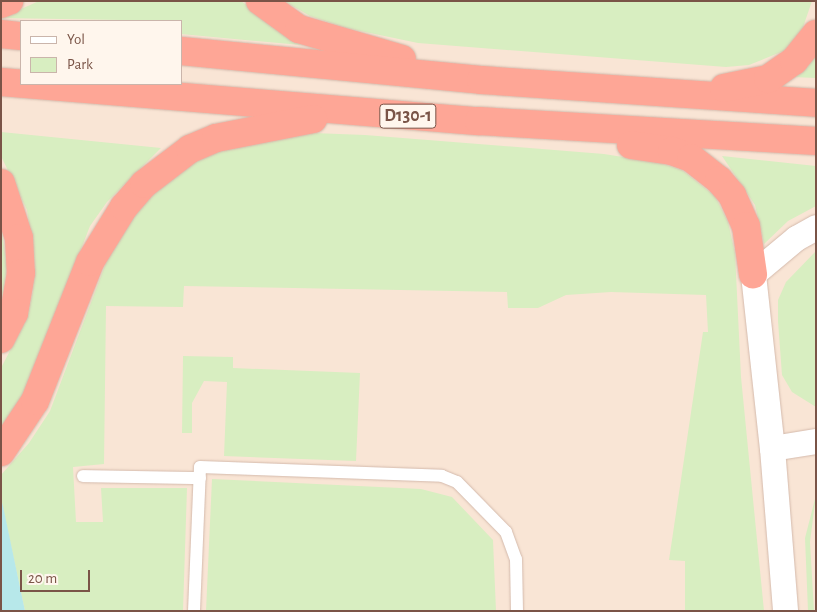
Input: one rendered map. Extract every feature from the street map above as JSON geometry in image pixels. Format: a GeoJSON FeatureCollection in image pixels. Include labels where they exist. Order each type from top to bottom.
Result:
{"type":"FeatureCollection","features":[{"type":"Feature","properties":{"kind":"highway"},"geometry":{"type":"LineString","coordinates":[[1,4],[9,1]]}},
{"type":"Feature","properties":{"kind":"highway"},"geometry":{"type":"LineString","coordinates":[[260,1],[299,29],[337,42],[481,80]]}},
{"type":"Feature","properties":{"kind":"highway"},"geometry":{"type":"LineString","coordinates":[[1,34],[20,36]]}},
{"type":"Feature","properties":{"kind":"highway"},"geometry":{"type":"LineString","coordinates":[[649,93],[734,88],[768,78],[794,62],[816,34]]}},
{"type":"Feature","properties":{"kind":"highway","name":"D130-1"},"geometry":{"type":"LineString","coordinates":[[182,51],[481,80],[816,103]]}},
{"type":"Feature","properties":{"kind":"highway","name":"D130-1"},"geometry":{"type":"LineString","coordinates":[[1,82],[20,84]]}},
{"type":"Feature","properties":{"kind":"highway","name":"D130-1"},"geometry":{"type":"LineString","coordinates":[[36,85],[352,112],[816,141]]}},
{"type":"Feature","properties":{"kind":"highway"},"geometry":{"type":"LineString","coordinates":[[1,452],[35,401],[90,262],[124,207],[144,184],[190,149],[216,138],[244,130],[352,112]]}},
{"type":"Feature","properties":{"kind":"highway"},"geometry":{"type":"LineString","coordinates":[[479,121],[672,151],[691,158],[720,180],[740,210],[746,226],[753,274]]}},
{"type":"Feature","properties":{"kind":"highway"},"geometry":{"type":"LineString","coordinates":[[1,183],[19,238],[20,273],[14,312],[1,339]]}},
{"type":"Feature","properties":{"kind":"street"},"geometry":{"type":"LineString","coordinates":[[785,611],[772,448],[753,274],[796,238],[816,227]]}},
{"type":"Feature","properties":{"kind":"street"},"geometry":{"type":"LineString","coordinates":[[772,448],[816,441]]}},
{"type":"Feature","properties":{"kind":"lane"},"geometry":{"type":"LineString","coordinates":[[194,611],[200,467],[442,476],[473,495],[506,532],[516,559],[517,611]]}},
{"type":"Feature","properties":{"kind":"lane"},"geometry":{"type":"LineString","coordinates":[[83,476],[200,478]]}},
{"type":"Feature","properties":{"kind":"shaded area"},"geometry":{"type":"Polygon","coordinates":[[[1,1],[816,1],[816,611],[1,611],[1,1]]]}},
{"type":"Feature","properties":{"kind":"green space"},"geometry":{"type":"Polygon","coordinates":[[[39,1],[241,1],[301,45],[182,34],[182,20],[1,18],[39,1]]]}},
{"type":"Feature","properties":{"kind":"green space"},"geometry":{"type":"Polygon","coordinates":[[[284,1],[812,1],[801,33],[786,50],[749,65],[726,67],[418,43],[346,28],[310,16],[284,1]]]}},
{"type":"Feature","properties":{"kind":"green space"},"geometry":{"type":"Polygon","coordinates":[[[816,56],[816,78],[792,77],[816,56]]]}},
{"type":"Feature","properties":{"kind":"green space"},"geometry":{"type":"Polygon","coordinates":[[[1,132],[161,148],[107,202],[90,226],[24,396],[1,430],[1,368],[27,318],[33,291],[35,265],[27,210],[1,156],[1,132]]]}},
{"type":"Feature","properties":{"kind":"green space"},"geometry":{"type":"Polygon","coordinates":[[[287,132],[365,135],[604,154],[660,163],[682,170],[715,196],[728,222],[735,253],[741,377],[764,611],[685,611],[685,561],[669,560],[703,332],[708,332],[706,295],[611,292],[566,295],[538,308],[508,308],[507,292],[184,286],[183,307],[106,306],[104,464],[73,467],[76,522],[103,522],[101,488],[187,488],[183,611],[25,611],[1,499],[1,475],[29,443],[50,411],[107,260],[136,209],[185,167],[216,151],[287,132]]]}},
{"type":"Feature","properties":{"kind":"green space"},"geometry":{"type":"Polygon","coordinates":[[[722,156],[816,166],[816,206],[788,221],[764,244],[755,205],[722,156]]]}},
{"type":"Feature","properties":{"kind":"green space"},"geometry":{"type":"Polygon","coordinates":[[[1,226],[7,267],[1,305],[1,226]]]}},
{"type":"Feature","properties":{"kind":"green space"},"geometry":{"type":"Polygon","coordinates":[[[816,251],[816,407],[792,392],[782,375],[778,300],[786,282],[816,251]]]}},
{"type":"Feature","properties":{"kind":"green space"},"geometry":{"type":"Polygon","coordinates":[[[183,356],[233,357],[233,368],[360,373],[356,461],[224,456],[227,382],[204,381],[192,403],[192,433],[182,433],[183,356]]]}},
{"type":"Feature","properties":{"kind":"green space"},"geometry":{"type":"Polygon","coordinates":[[[212,479],[421,489],[452,497],[493,540],[496,611],[206,611],[212,479]]]}},
{"type":"Feature","properties":{"kind":"green space"},"geometry":{"type":"Polygon","coordinates":[[[816,495],[810,542],[814,611],[808,611],[805,538],[816,495]]]}},
{"type":"Feature","properties":{"kind":"water"},"geometry":{"type":"Polygon","coordinates":[[[1,499],[3,506],[25,611],[1,611],[1,499]]]}}]}
